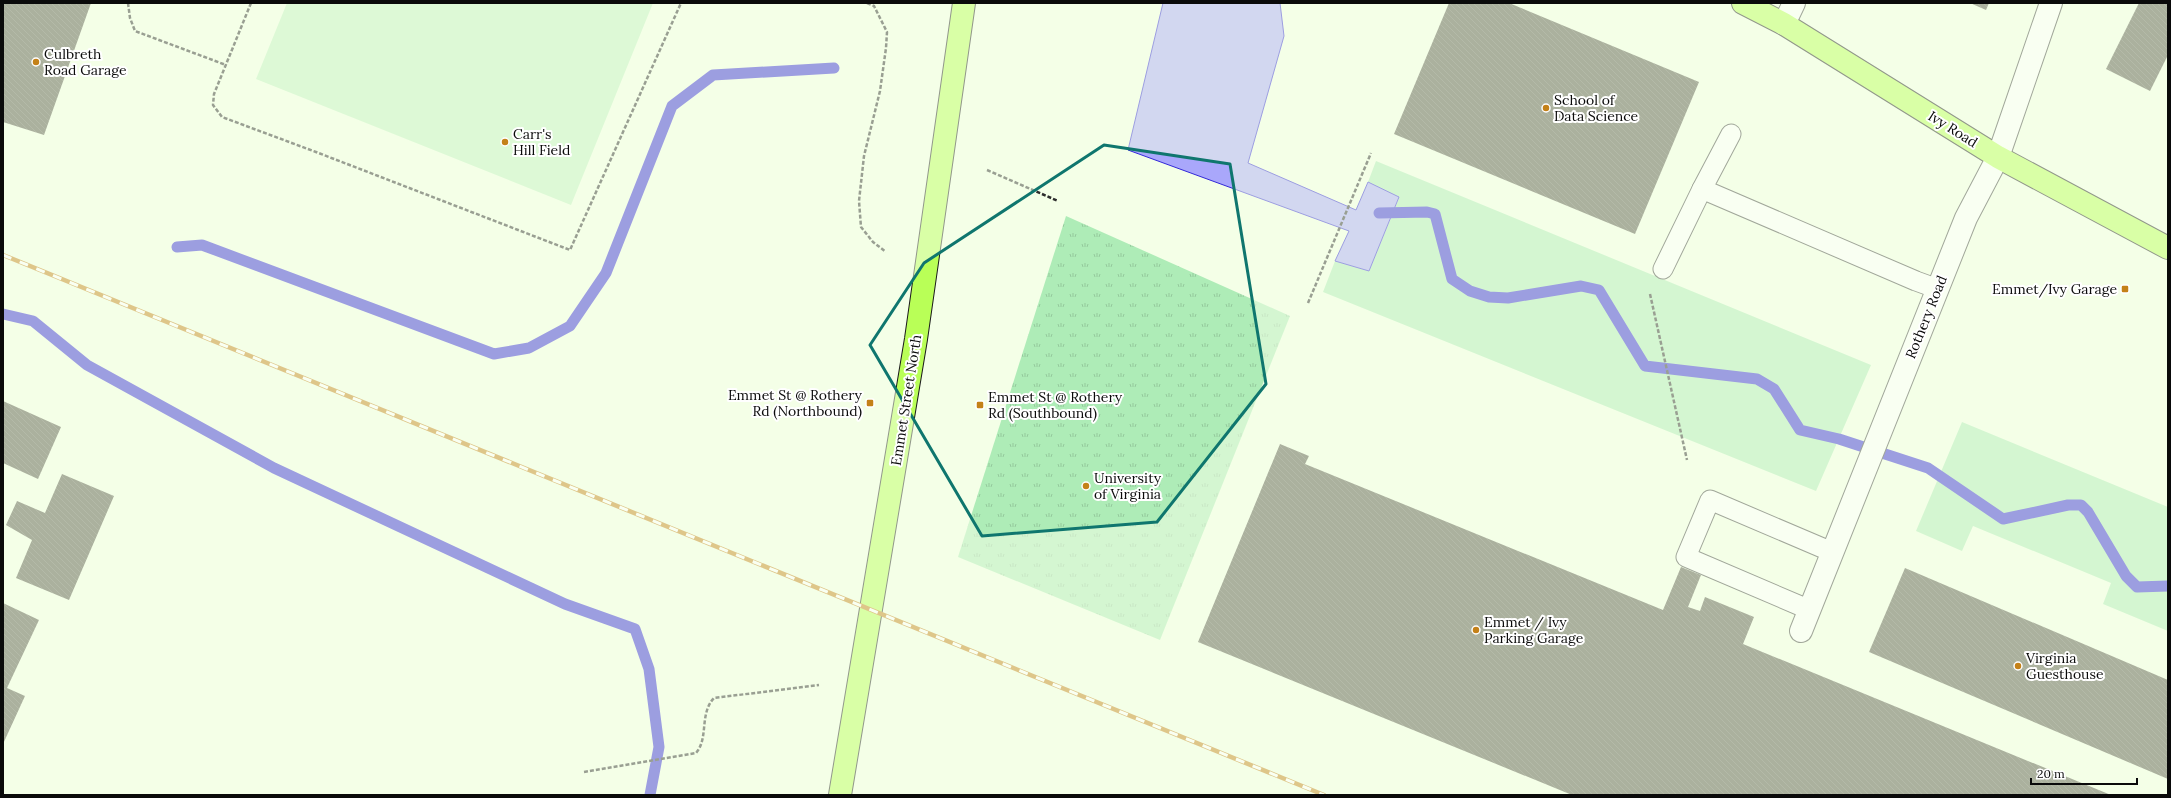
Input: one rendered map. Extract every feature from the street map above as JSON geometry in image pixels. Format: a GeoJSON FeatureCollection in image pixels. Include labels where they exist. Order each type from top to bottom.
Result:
{"type":"FeatureCollection","features":[{"type":"Feature","properties":{"kind":"main road","name":"Emmet Street North"},"geometry":{"type":"LineString","coordinates":[[840,795],[916,339],[964,3]]}},
{"type":"Feature","properties":{"kind":"main road","name":"Ivy Road"},"geometry":{"type":"LineString","coordinates":[[1743,3],[1784,24],[1998,157],[2166,243]]}},
{"type":"Feature","properties":{"kind":"street"},"geometry":{"type":"LineString","coordinates":[[1784,24],[1794,3]]}},
{"type":"Feature","properties":{"kind":"street","name":"Rothery Road"},"geometry":{"type":"LineString","coordinates":[[1801,631],[1966,218],[1998,157],[2051,3]]}},
{"type":"Feature","properties":{"kind":"lane"},"geometry":{"type":"LineString","coordinates":[[1663,269],[1731,134]]}},
{"type":"Feature","properties":{"kind":"lane"},"geometry":{"type":"LineString","coordinates":[[1702,189],[1938,289]]}},
{"type":"Feature","properties":{"kind":"lane"},"geometry":{"type":"LineString","coordinates":[[1810,610],[1686,557],[1710,500],[1832,552]]}},
{"type":"Feature","properties":{"kind":"path"},"geometry":{"type":"LineString","coordinates":[[128,3],[130,18],[135,31],[226,65]]}},
{"type":"Feature","properties":{"kind":"path"},"geometry":{"type":"LineString","coordinates":[[251,3],[214,94],[213,105],[222,117],[570,250],[681,3]]}},
{"type":"Feature","properties":{"kind":"path"},"geometry":{"type":"LineString","coordinates":[[867,3],[874,6],[882,20],[886,32],[886,43],[880,91],[864,156],[859,201],[861,227],[873,242],[886,252]]}},
{"type":"Feature","properties":{"kind":"path"},"geometry":{"type":"LineString","coordinates":[[1308,303],[1370,153]]}},
{"type":"Feature","properties":{"kind":"path"},"geometry":{"type":"LineString","coordinates":[[987,170],[1058,201]]}},
{"type":"Feature","properties":{"kind":"path"},"geometry":{"type":"LineString","coordinates":[[1649,291],[1687,460]]}},
{"type":"Feature","properties":{"kind":"path"},"geometry":{"type":"LineString","coordinates":[[584,772],[696,753],[700,748],[708,705],[714,698],[819,686]]}},
{"type":"Feature","properties":{"kind":"highlighted area"},"geometry":{"type":"Polygon","coordinates":[[[1104,145],[1230,164],[1266,384],[1157,522],[982,536],[870,345],[924,263],[1104,145]]]}},
{"type":"Feature","properties":{"kind":"green space","name":"Carr's Hill Field"},"geometry":{"type":"Polygon","coordinates":[[[287,3],[653,3],[571,205],[256,79],[287,3]]]}},
{"type":"Feature","properties":{"kind":"green space"},"geometry":{"type":"Polygon","coordinates":[[[1376,161],[1871,365],[1816,491],[1323,292],[1335,261],[1369,271],[1399,198],[1368,182],[1376,161]]]}},
{"type":"Feature","properties":{"kind":"green space"},"geometry":{"type":"Polygon","coordinates":[[[1066,216],[1290,316],[1160,640],[958,557],[1066,216]]]}},
{"type":"Feature","properties":{"kind":"green space"},"geometry":{"type":"Polygon","coordinates":[[[1962,422],[2168,507],[2168,631],[2103,604],[2111,583],[1973,526],[1962,551],[1916,531],[1962,422]]]}},
{"type":"Feature","properties":{"kind":"shaded area"},"geometry":{"type":"Polygon","coordinates":[[[1163,3],[1280,3],[1284,36],[1248,163],[1356,210],[1368,182],[1399,197],[1369,271],[1335,261],[1349,231],[1128,150],[1163,3]]]}},
{"type":"Feature","properties":{"kind":"building","name":"Culbreth Road Garage"},"geometry":{"type":"Polygon","coordinates":[[[3,3],[91,3],[44,135],[3,122],[3,3]]]}},
{"type":"Feature","properties":{"kind":"building","name":"School of Data Science"},"geometry":{"type":"Polygon","coordinates":[[[1449,3],[1509,3],[1699,82],[1635,234],[1394,134],[1449,3]]]}},
{"type":"Feature","properties":{"kind":"building"},"geometry":{"type":"Polygon","coordinates":[[[1970,3],[1989,3],[1986,10],[1970,3]]]}},
{"type":"Feature","properties":{"kind":"building"},"geometry":{"type":"Polygon","coordinates":[[[2139,3],[2168,3],[2168,55],[2150,91],[2106,69],[2139,3]]]}},
{"type":"Feature","properties":{"kind":"building"},"geometry":{"type":"Polygon","coordinates":[[[3,401],[61,427],[38,479],[3,463],[3,401]]]}},
{"type":"Feature","properties":{"kind":"building","name":"Emmet / Ivy Parking Garage"},"geometry":{"type":"Polygon","coordinates":[[[1280,444],[1309,456],[1305,464],[1663,610],[1681,567],[1701,575],[1688,607],[1700,611],[1705,597],[1754,617],[1743,644],[2111,795],[1572,795],[1198,642],[1280,444]]]}},
{"type":"Feature","properties":{"kind":"building"},"geometry":{"type":"Polygon","coordinates":[[[62,474],[114,496],[69,600],[16,578],[32,540],[6,525],[17,501],[45,513],[62,474]]]}},
{"type":"Feature","properties":{"kind":"building","name":"Virginia Guesthouse"},"geometry":{"type":"Polygon","coordinates":[[[1905,568],[2168,680],[2168,779],[1869,652],[1905,568]]]}},
{"type":"Feature","properties":{"kind":"building"},"geometry":{"type":"Polygon","coordinates":[[[3,603],[39,620],[7,688],[25,696],[3,744],[3,603]]]}},
{"type":"Feature","properties":{"kind":"waterway"},"geometry":{"type":"LineString","coordinates":[[177,247],[202,245],[494,354],[529,348],[570,326],[606,273],[672,106],[713,75],[834,68]]}},
{"type":"Feature","properties":{"kind":"waterway"},"geometry":{"type":"LineString","coordinates":[[1379,213],[1427,212],[1435,214],[1452,279],[1470,291],[1489,297],[1508,298],[1581,286],[1599,290],[1645,366],[1757,379],[1774,389],[1800,430],[1839,439],[1928,468],[2003,519],[2068,505],[2081,505],[2088,512],[2126,576],[2137,587],[2168,586]]}},
{"type":"Feature","properties":{"kind":"waterway"},"geometry":{"type":"LineString","coordinates":[[3,314],[33,321],[87,365],[274,468],[565,604],[635,629],[649,669],[659,747],[650,795]]}},
{"type":"Feature","properties":{"kind":"railway"},"geometry":{"type":"LineString","coordinates":[[3,255],[1324,795]]}},
{"type":"Feature","properties":{"kind":"place","name":"Culbreth Road Garage"},"geometry":{"type":"Point","coordinates":[36,62]}},
{"type":"Feature","properties":{"kind":"place","name":"School of Data Science"},"geometry":{"type":"Point","coordinates":[1546,108]}},
{"type":"Feature","properties":{"kind":"place","name":"Carr's Hill Field"},"geometry":{"type":"Point","coordinates":[505,142]}},
{"type":"Feature","properties":{"kind":"place","name":"Emmet/Ivy Garage"},"geometry":{"type":"Point","coordinates":[2125,289]}},
{"type":"Feature","properties":{"kind":"place","name":"Emmet St @ Rothery Rd (Northbound)"},"geometry":{"type":"Point","coordinates":[870,403]}},
{"type":"Feature","properties":{"kind":"place","name":"Emmet St @ Rothery Rd (Southbound)"},"geometry":{"type":"Point","coordinates":[980,405]}},
{"type":"Feature","properties":{"kind":"place","name":"University of Virginia"},"geometry":{"type":"Point","coordinates":[1086,486]}},
{"type":"Feature","properties":{"kind":"place","name":"Emmet / Ivy Parking Garage"},"geometry":{"type":"Point","coordinates":[1476,630]}},
{"type":"Feature","properties":{"kind":"place","name":"Virginia Guesthouse"},"geometry":{"type":"Point","coordinates":[2018,666]}}]}
